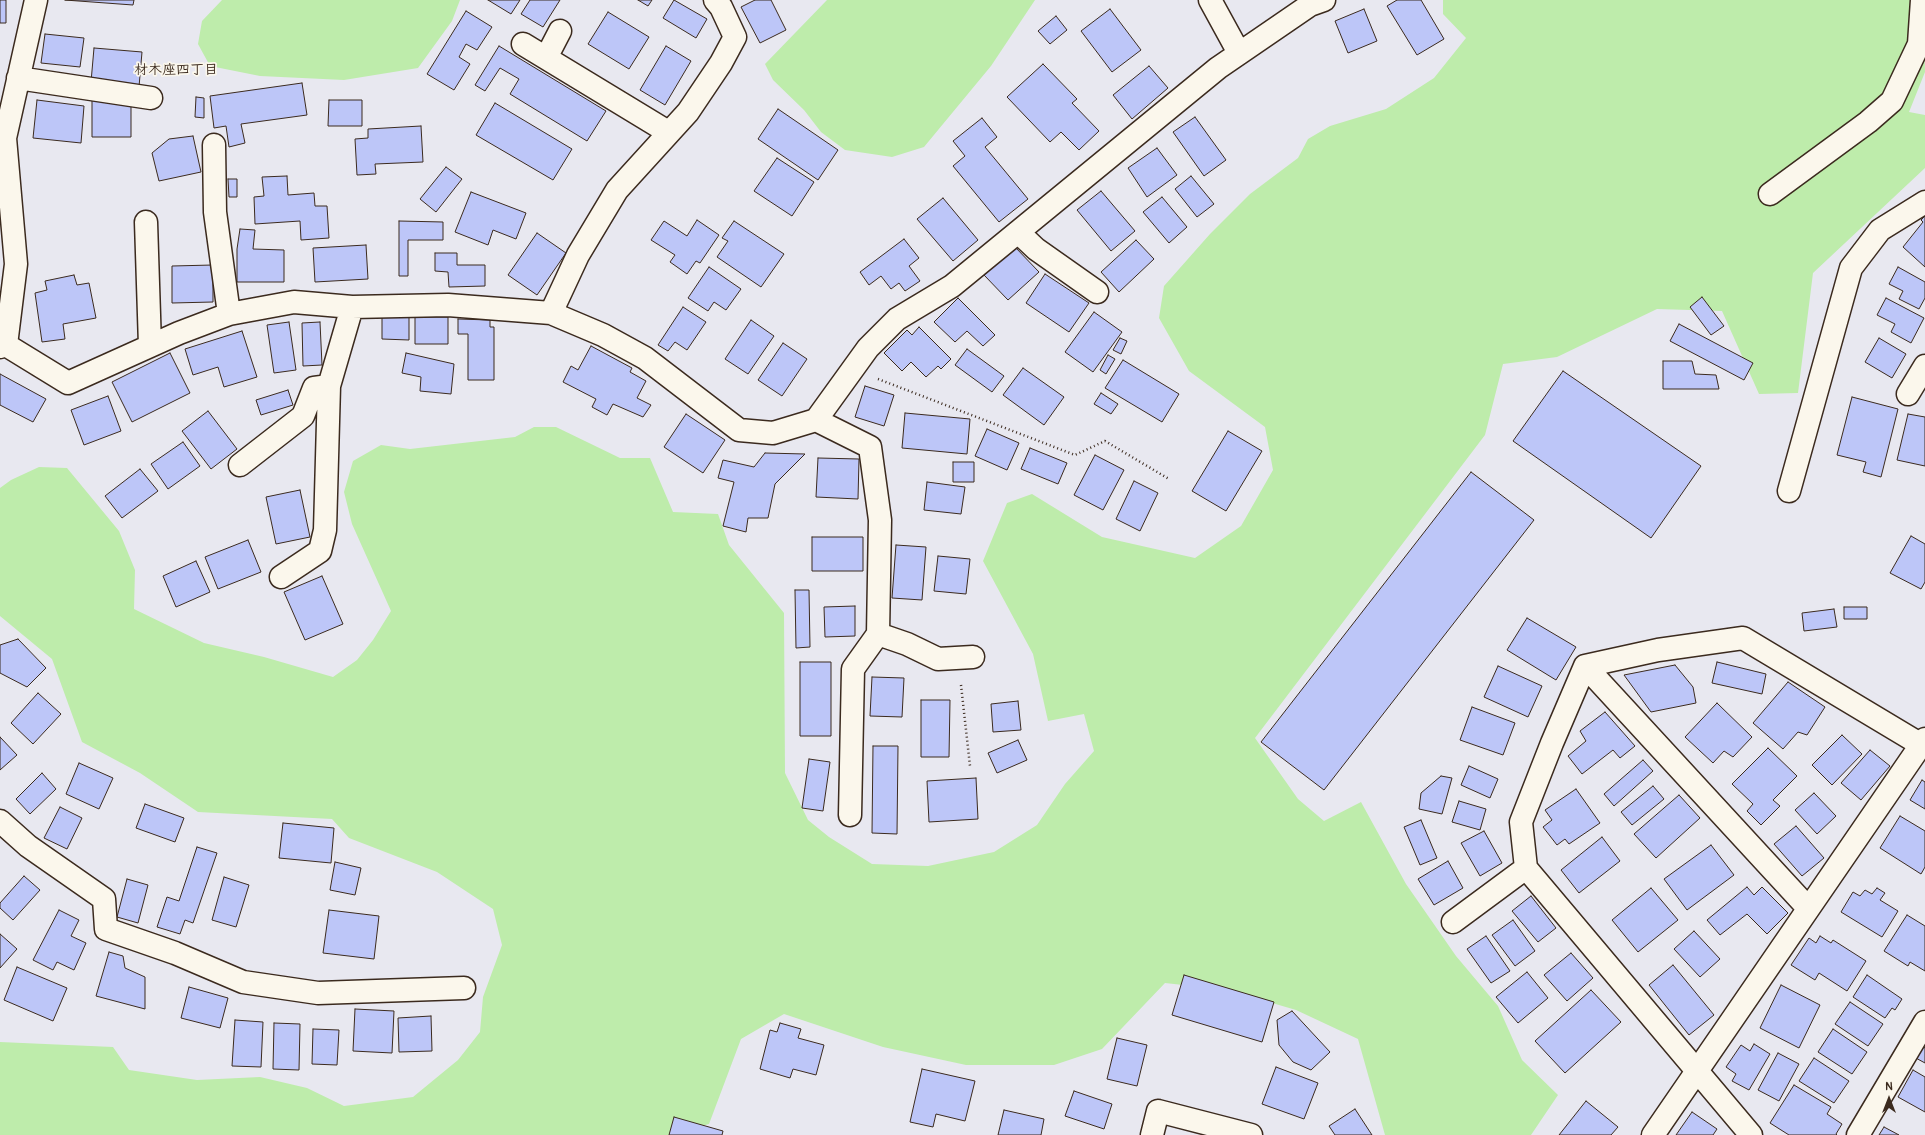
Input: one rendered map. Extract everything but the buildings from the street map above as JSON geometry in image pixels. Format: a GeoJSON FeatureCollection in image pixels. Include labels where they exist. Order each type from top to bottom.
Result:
{"type":"FeatureCollection","features":[{"type":"Feature","properties":{"kind":"street"},"geometry":{"type":"LineString","coordinates":[[36,0],[2,138],[16,264],[3,346],[68,383],[150,346],[229,314],[294,302],[352,307],[448,305],[551,314],[603,335],[645,358],[739,430],[772,433],[816,420],[868,348],[897,318],[952,286],[1218,68],[1313,2]]}},
{"type":"Feature","properties":{"kind":"street"},"geometry":{"type":"LineString","coordinates":[[551,314],[578,255],[617,190],[668,132],[688,112],[721,63],[735,37],[721,7],[715,0]]}},
{"type":"Feature","properties":{"kind":"street"},"geometry":{"type":"LineString","coordinates":[[1210,0],[1239,53]]}},
{"type":"Feature","properties":{"kind":"street"},"geometry":{"type":"LineString","coordinates":[[1770,194],[1868,122],[1892,102],[1919,44],[1922,0]]}},
{"type":"Feature","properties":{"kind":"street"},"geometry":{"type":"LineString","coordinates":[[546,58],[560,31]]}},
{"type":"Feature","properties":{"kind":"street"},"geometry":{"type":"LineString","coordinates":[[523,44],[668,132]]}},
{"type":"Feature","properties":{"kind":"street"},"geometry":{"type":"LineString","coordinates":[[18,78],[151,98]]}},
{"type":"Feature","properties":{"kind":"street"},"geometry":{"type":"LineString","coordinates":[[214,145],[215,212],[229,314]]}},
{"type":"Feature","properties":{"kind":"street"},"geometry":{"type":"LineString","coordinates":[[1789,491],[1850,268],[1880,230],[1925,202]]}},
{"type":"Feature","properties":{"kind":"street"},"geometry":{"type":"LineString","coordinates":[[146,222],[150,346]]}},
{"type":"Feature","properties":{"kind":"street"},"geometry":{"type":"LineString","coordinates":[[1018,232],[1036,249],[1097,292]]}},
{"type":"Feature","properties":{"kind":"street"},"geometry":{"type":"LineString","coordinates":[[281,577],[320,551],[325,530],[329,386],[352,307]]}},
{"type":"Feature","properties":{"kind":"street"},"geometry":{"type":"LineString","coordinates":[[1908,394],[1925,366]]}},
{"type":"Feature","properties":{"kind":"street"},"geometry":{"type":"LineString","coordinates":[[240,465],[303,416],[314,388],[329,386]]}},
{"type":"Feature","properties":{"kind":"street"},"geometry":{"type":"LineString","coordinates":[[816,420],[870,447],[880,520],[878,634],[853,669],[850,815]]}},
{"type":"Feature","properties":{"kind":"street"},"geometry":{"type":"LineString","coordinates":[[878,634],[907,644],[938,659],[966,658]]}},
{"type":"Feature","properties":{"kind":"street"},"geometry":{"type":"LineString","coordinates":[[1585,666],[1658,650],[1743,638],[1924,744],[1808,908],[1653,1135]]}},
{"type":"Feature","properties":{"kind":"street"},"geometry":{"type":"LineString","coordinates":[[1585,666],[1552,742],[1521,822],[1526,868],[1751,1135]]}},
{"type":"Feature","properties":{"kind":"street"},"geometry":{"type":"LineString","coordinates":[[1585,666],[1808,908]]}},
{"type":"Feature","properties":{"kind":"street"},"geometry":{"type":"LineString","coordinates":[[0,822],[28,846],[104,899],[106,929],[175,953],[243,982],[318,993],[464,988]]}},
{"type":"Feature","properties":{"kind":"street"},"geometry":{"type":"LineString","coordinates":[[1453,922],[1526,868]]}},
{"type":"Feature","properties":{"kind":"street"},"geometry":{"type":"LineString","coordinates":[[1858,1135],[1925,1022]]}},
{"type":"Feature","properties":{"kind":"street"},"geometry":{"type":"LineString","coordinates":[[1152,1135],[1158,1111],[1251,1135]]}},
{"type":"Feature","properties":{"kind":"path"},"geometry":{"type":"LineString","coordinates":[[853,369],[1075,455],[1105,442],[1169,479]]}},
{"type":"Feature","properties":{"kind":"path"},"geometry":{"type":"LineString","coordinates":[[966,658],[970,766]]}},
{"type":"Feature","properties":{"kind":"green space"},"geometry":{"type":"Polygon","coordinates":[[[222,0],[460,0],[452,21],[418,68],[344,80],[260,76],[210,66],[198,44],[202,21],[222,0]]]}},
{"type":"Feature","properties":{"kind":"green space"},"geometry":{"type":"Polygon","coordinates":[[[827,0],[1035,0],[991,66],[924,147],[892,157],[845,150],[821,132],[804,110],[773,80],[765,64],[827,0]]]}},
{"type":"Feature","properties":{"kind":"green space"},"geometry":{"type":"Polygon","coordinates":[[[1443,0],[1923,0],[1925,72],[1909,112],[1925,115],[1925,168],[1813,273],[1798,393],[1759,394],[1722,311],[1657,309],[1557,357],[1503,364],[1485,435],[1255,738],[1298,799],[1324,821],[1361,802],[1406,884],[1456,956],[1498,1006],[1522,1060],[1558,1095],[1531,1135],[1385,1135],[1358,1039],[1296,1010],[1228,990],[1165,983],[1102,1049],[1054,1065],[966,1065],[883,1047],[784,1014],[741,1039],[709,1124],[671,1135],[0,1135],[0,1042],[113,1047],[129,1070],[197,1080],[260,1077],[307,1088],[344,1106],[413,1097],[458,1060],[480,1032],[483,997],[502,945],[493,909],[437,872],[349,838],[332,819],[198,812],[140,773],[82,742],[52,659],[0,616],[0,488],[11,480],[39,467],[67,468],[119,531],[135,570],[134,609],[204,643],[264,657],[333,677],[357,660],[373,640],[391,611],[352,524],[344,492],[353,461],[381,445],[410,449],[515,437],[534,427],[556,427],[620,458],[650,458],[673,512],[718,514],[729,545],[784,613],[785,773],[808,820],[829,837],[872,864],[928,866],[994,852],[1037,825],[1065,784],[1094,751],[1084,714],[1048,721],[1033,654],[983,561],[1007,503],[1032,494],[1102,537],[1195,558],[1241,526],[1273,470],[1265,427],[1189,371],[1159,318],[1164,286],[1210,234],[1250,194],[1298,158],[1308,139],[1330,126],[1386,109],[1434,78],[1466,38],[1443,14],[1443,0]]]}},
{"type":"Feature","properties":{"kind":"district","name":"材木座四丁目"},"geometry":{"type":"Point","coordinates":[176,70]}}]}
